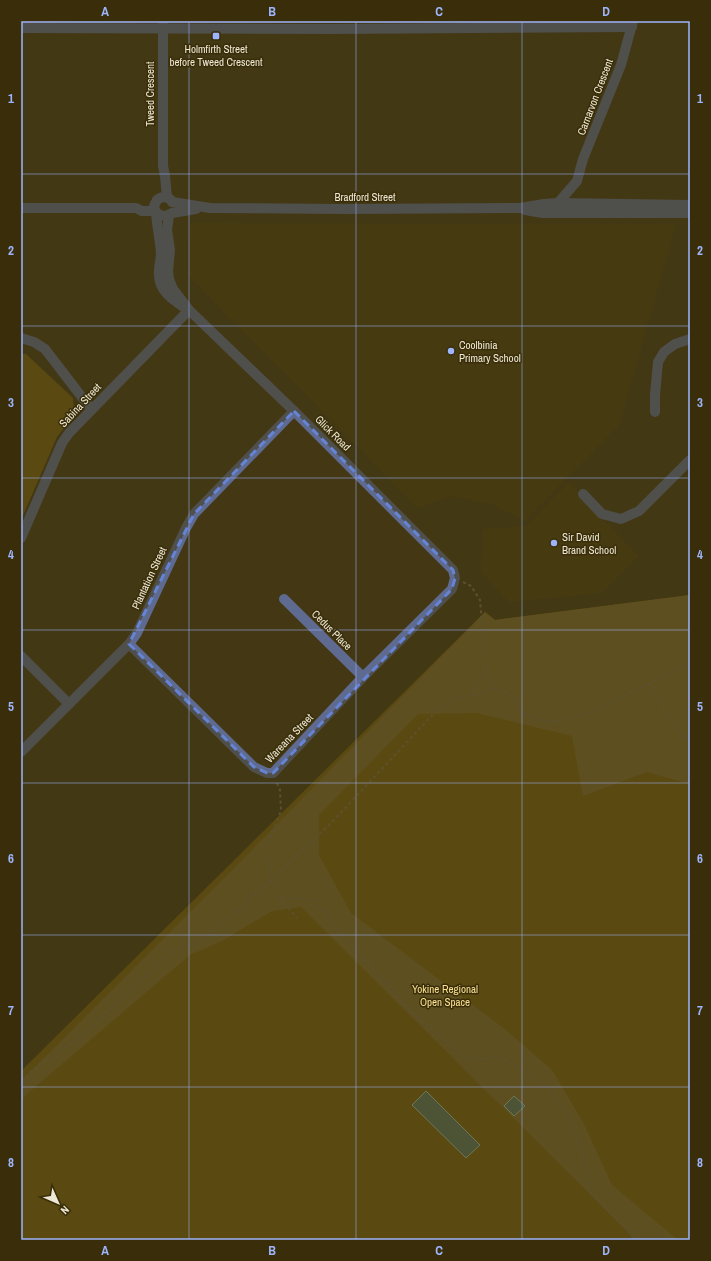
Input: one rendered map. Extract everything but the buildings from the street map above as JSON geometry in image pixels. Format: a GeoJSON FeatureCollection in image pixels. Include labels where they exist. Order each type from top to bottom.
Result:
{"type":"FeatureCollection","features":[{"type":"Feature","properties":{"kind":"street"},"geometry":{"type":"LineString","coordinates":[[323,21],[330,29]]}},
{"type":"Feature","properties":{"kind":"street"},"geometry":{"type":"LineString","coordinates":[[21,28],[162,24],[330,29],[632,24]]}},
{"type":"Feature","properties":{"kind":"street","name":"Tweed Crescent"},"geometry":{"type":"LineString","coordinates":[[162,24],[163,166],[165,176],[163,207]]}},
{"type":"Feature","properties":{"kind":"street","name":"Carnarvon Crescent"},"geometry":{"type":"LineString","coordinates":[[558,203],[577,181],[584,159],[621,65],[632,24]]}},
{"type":"Feature","properties":{"kind":"street","name":"Bradford Street"},"geometry":{"type":"LineString","coordinates":[[21,208],[136,208],[142,211],[163,207],[346,209],[520,208],[558,203],[690,205]]}},
{"type":"Feature","properties":{"kind":"street","name":"Glick Road"},"geometry":{"type":"LineString","coordinates":[[163,207],[161,255],[158,277],[165,292],[173,300],[188,310],[294,411],[453,570],[455,578]]}},
{"type":"Feature","properties":{"kind":"street","name":"Bradford Street"},"geometry":{"type":"LineString","coordinates":[[520,208],[543,213],[690,214]]}},
{"type":"Feature","properties":{"kind":"street","name":"Sabina Street"},"geometry":{"type":"LineString","coordinates":[[21,538],[62,443],[69,433],[188,310]]}},
{"type":"Feature","properties":{"kind":"street"},"geometry":{"type":"LineString","coordinates":[[21,338],[34,342],[45,349],[91,409]]}},
{"type":"Feature","properties":{"kind":"street"},"geometry":{"type":"LineString","coordinates":[[655,412],[658,362],[664,352],[675,344],[690,339]]}},
{"type":"Feature","properties":{"kind":"street","name":"Plantation Street"},"geometry":{"type":"LineString","coordinates":[[21,752],[129,644],[137,633],[194,514],[294,411]]}},
{"type":"Feature","properties":{"kind":"street"},"geometry":{"type":"LineString","coordinates":[[583,494],[602,514],[621,519],[639,511],[690,460]]}},
{"type":"Feature","properties":{"kind":"street","name":"Wareana Street"},"geometry":{"type":"LineString","coordinates":[[129,644],[254,767],[267,773],[272,773],[363,677],[452,589],[455,578]]}},
{"type":"Feature","properties":{"kind":"street","name":"Cedus Place"},"geometry":{"type":"LineString","coordinates":[[284,599],[363,677]]}},
{"type":"Feature","properties":{"kind":"street"},"geometry":{"type":"LineString","coordinates":[[21,656],[68,704]]}},
{"type":"Feature","properties":{"kind":"path"},"geometry":{"type":"LineString","coordinates":[[455,578],[471,586],[480,600],[486,671],[495,689]]}},
{"type":"Feature","properties":{"kind":"path"},"geometry":{"type":"LineString","coordinates":[[21,1081],[36,1067],[83,1035],[173,950],[198,942],[209,936],[333,821],[436,711],[456,699],[495,689],[507,692],[524,713],[536,720],[555,722],[585,714],[690,664]]}},
{"type":"Feature","properties":{"kind":"path"},"geometry":{"type":"LineString","coordinates":[[471,696],[486,671]]}},
{"type":"Feature","properties":{"kind":"path"},"geometry":{"type":"LineString","coordinates":[[649,684],[671,722],[690,741]]}},
{"type":"Feature","properties":{"kind":"path"},"geometry":{"type":"LineString","coordinates":[[272,773],[280,790],[281,811],[266,848],[272,879],[280,899],[297,918]]}},
{"type":"Feature","properties":{"kind":"path"},"geometry":{"type":"LineString","coordinates":[[280,899],[302,898],[313,901],[408,1009],[465,1057],[480,1059],[495,1057],[509,1062],[539,1080],[560,1103],[573,1126],[587,1170],[589,1191],[637,1240]]}},
{"type":"Feature","properties":{"kind":"path"},"geometry":{"type":"LineString","coordinates":[[626,1240],[633,1236]]}},
{"type":"Feature","properties":{"kind":"highlighted area"},"geometry":{"type":"Polygon","coordinates":[[[294,411],[453,570],[455,578],[452,589],[273,773],[267,773],[254,767],[129,644],[194,514],[294,411]]]}},
{"type":"Feature","properties":{"kind":"shaded area","name":"Coolbinia Primary School"},"geometry":{"type":"Polygon","coordinates":[[[190,223],[676,224],[619,425],[525,521],[492,504],[450,496],[418,508],[189,276],[190,223]]]}},
{"type":"Feature","properties":{"kind":"shaded area","name":"Sir David Brand School"},"geometry":{"type":"Polygon","coordinates":[[[569,482],[638,556],[601,593],[509,602],[481,572],[483,529],[526,526],[569,482]]]}},
{"type":"Feature","properties":{"kind":"green space"},"geometry":{"type":"Polygon","coordinates":[[[21,354],[26,354],[73,398],[74,414],[57,437],[21,520],[21,354]]]}},
{"type":"Feature","properties":{"kind":"green space","name":"Yokine Regional Open Space"},"geometry":{"type":"Polygon","coordinates":[[[690,595],[690,1240],[21,1240],[21,1071],[485,612],[495,620],[690,595]]]}},
{"type":"Feature","properties":{"kind":"green space"},"geometry":{"type":"Polygon","coordinates":[[[690,595],[690,784],[647,772],[583,796],[572,736],[477,713],[418,714],[319,815],[319,855],[351,913],[506,1030],[552,1070],[583,1122],[612,1185],[678,1240],[632,1240],[632,1236],[301,907],[272,911],[222,941],[190,955],[21,1100],[21,1081],[247,855],[485,612],[495,620],[690,595]]]}},
{"type":"Feature","properties":{"kind":"place","name":"Holmfirth Street before Tweed Crescent"},"geometry":{"type":"Point","coordinates":[216,36]}},
{"type":"Feature","properties":{"kind":"place","name":"Coolbinia Primary School"},"geometry":{"type":"Point","coordinates":[451,351]}},
{"type":"Feature","properties":{"kind":"place","name":"Sir David Brand School"},"geometry":{"type":"Point","coordinates":[554,543]}}]}
